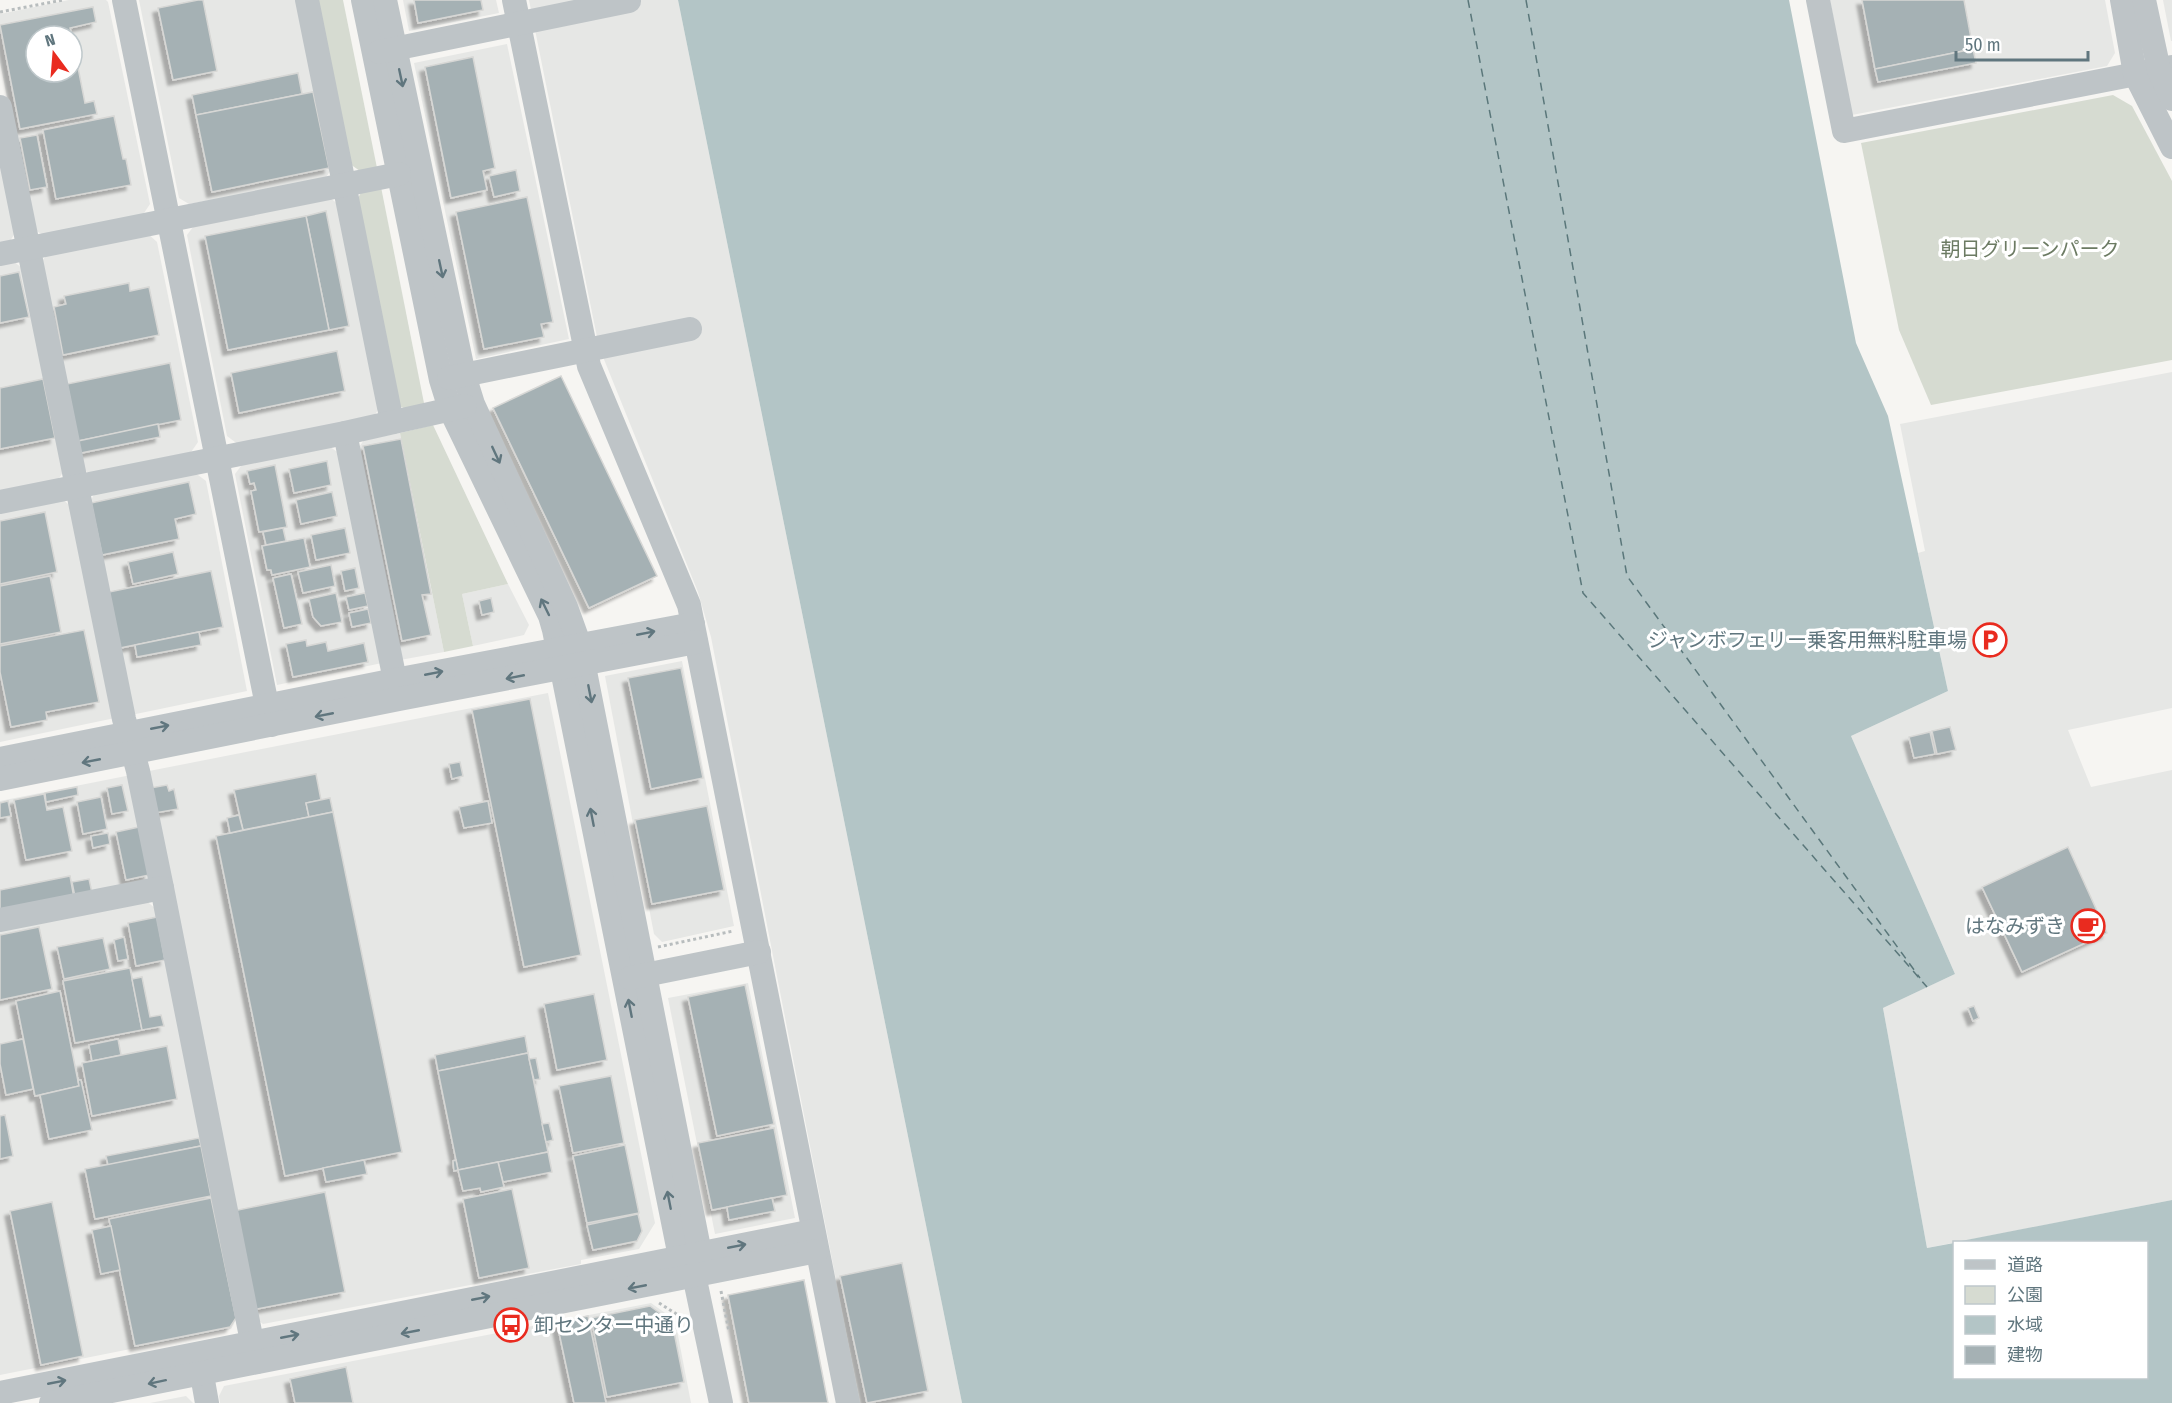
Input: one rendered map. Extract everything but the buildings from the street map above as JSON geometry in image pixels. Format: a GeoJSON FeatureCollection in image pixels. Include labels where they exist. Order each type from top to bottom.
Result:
{"type":"FeatureCollection","features":[{"type":"Feature","properties":{"kind":"street"},"geometry":{"type":"LineString","coordinates":[[124,0],[269,716]]}},
{"type":"Feature","properties":{"kind":"street"},"geometry":{"type":"LineString","coordinates":[[307,0],[392,422]]}},
{"type":"Feature","properties":{"kind":"street"},"geometry":{"type":"LineString","coordinates":[[363,0],[385,51],[452,378]]}},
{"type":"Feature","properties":{"kind":"street"},"geometry":{"type":"LineString","coordinates":[[385,0],[385,51],[399,174],[452,378],[461,407],[566,607],[571,657],[721,1403]]}},
{"type":"Feature","properties":{"kind":"street"},"geometry":{"type":"LineString","coordinates":[[514,0],[589,366],[689,605],[848,1403]]}},
{"type":"Feature","properties":{"kind":"street"},"geometry":{"type":"LineString","coordinates":[[1818,0],[1844,132],[2165,69]]}},
{"type":"Feature","properties":{"kind":"street"},"geometry":{"type":"LineString","coordinates":[[2122,0],[2135,74],[2172,147]]}},
{"type":"Feature","properties":{"kind":"street"},"geometry":{"type":"LineString","coordinates":[[2144,0],[2172,99]]}},
{"type":"Feature","properties":{"kind":"street"},"geometry":{"type":"LineString","coordinates":[[385,51],[629,1]]}},
{"type":"Feature","properties":{"kind":"street"},"geometry":{"type":"LineString","coordinates":[[0,107],[130,743],[162,888],[254,1353]]}},
{"type":"Feature","properties":{"kind":"street"},"geometry":{"type":"LineString","coordinates":[[0,254],[399,174]]}},
{"type":"Feature","properties":{"kind":"street"},"geometry":{"type":"LineString","coordinates":[[452,378],[690,329]]}},
{"type":"Feature","properties":{"kind":"street"},"geometry":{"type":"LineString","coordinates":[[0,502],[345,433],[461,407]]}},
{"type":"Feature","properties":{"kind":"street"},"geometry":{"type":"LineString","coordinates":[[345,433],[397,690]]}},
{"type":"Feature","properties":{"kind":"street"},"geometry":{"type":"LineString","coordinates":[[0,759],[130,743],[694,633]]}},
{"type":"Feature","properties":{"kind":"street"},"geometry":{"type":"LineString","coordinates":[[0,779],[130,743]]}},
{"type":"Feature","properties":{"kind":"street"},"geometry":{"type":"LineString","coordinates":[[0,920],[162,888]]}},
{"type":"Feature","properties":{"kind":"street"},"geometry":{"type":"LineString","coordinates":[[635,977],[759,952]]}},
{"type":"Feature","properties":{"kind":"street"},"geometry":{"type":"LineString","coordinates":[[0,1394],[254,1353],[692,1262],[815,1241]]}},
{"type":"Feature","properties":{"kind":"street"},"geometry":{"type":"LineString","coordinates":[[51,1403],[200,1363]]}},
{"type":"Feature","properties":{"kind":"street"},"geometry":{"type":"LineString","coordinates":[[200,1363],[207,1403]]}},
{"type":"Feature","properties":{"kind":"path"},"geometry":{"type":"LineString","coordinates":[[0,12],[63,0]]}},
{"type":"Feature","properties":{"kind":"path"},"geometry":{"type":"LineString","coordinates":[[652,940],[658,947],[733,932]]}},
{"type":"Feature","properties":{"kind":"path"},"geometry":{"type":"LineString","coordinates":[[722,1285],[730,1335]]}},
{"type":"Feature","properties":{"kind":"shaded area"},"geometry":{"type":"Polygon","coordinates":[[[69,0],[106,0],[108,2],[150,204],[142,216],[45,236],[33,229],[0,62],[0,14],[69,0]]]}},
{"type":"Feature","properties":{"kind":"shaded area"},"geometry":{"type":"Polygon","coordinates":[[[139,0],[297,0],[332,168],[325,179],[189,204],[179,198],[139,0]]]}},
{"type":"Feature","properties":{"kind":"shaded area"},"geometry":{"type":"Polygon","coordinates":[[[403,0],[496,0],[499,13],[409,31],[403,0]]]}},
{"type":"Feature","properties":{"kind":"shaded area"},"geometry":{"type":"Polygon","coordinates":[[[529,0],[678,0],[962,1403],[860,1403],[711,637],[698,592],[599,347],[529,0]]]}},
{"type":"Feature","properties":{"kind":"shaded area"},"geometry":{"type":"Polygon","coordinates":[[[1830,0],[2105,0],[2115,53],[2107,66],[1852,115],[1830,0]]]}},
{"type":"Feature","properties":{"kind":"shaded area"},"geometry":{"type":"Polygon","coordinates":[[[2163,0],[2172,0],[2172,41],[2171,41],[2163,0]]]}},
{"type":"Feature","properties":{"kind":"shaded area"},"geometry":{"type":"Polygon","coordinates":[[[507,44],[569,339],[476,359],[414,63],[507,44]]]}},
{"type":"Feature","properties":{"kind":"shaded area"},"geometry":{"type":"Polygon","coordinates":[[[0,152],[16,231],[9,243],[0,245],[0,152]]]}},
{"type":"Feature","properties":{"kind":"shaded area"},"geometry":{"type":"Polygon","coordinates":[[[329,197],[339,205],[379,408],[373,418],[239,445],[227,436],[187,235],[196,223],[329,197]]]}},
{"type":"Feature","properties":{"kind":"shaded area"},"geometry":{"type":"Polygon","coordinates":[[[147,233],[157,242],[198,442],[189,455],[93,476],[80,467],[40,264],[48,253],[147,233]]]}},
{"type":"Feature","properties":{"kind":"shaded area"},"geometry":{"type":"Polygon","coordinates":[[[12,260],[23,269],[64,471],[57,481],[0,493],[0,263],[12,260]]]}},
{"type":"Feature","properties":{"kind":"shaded area"},"geometry":{"type":"Polygon","coordinates":[[[2172,372],[2172,708],[2068,730],[2091,787],[2172,770],[2172,1200],[1953,1241],[1953,1243],[1927,1248],[1883,1008],[1955,974],[1851,736],[1948,691],[1918,553],[1925,551],[1900,424],[2172,372]]]}},
{"type":"Feature","properties":{"kind":"shaded area"},"geometry":{"type":"Polygon","coordinates":[[[400,433],[444,652],[400,660],[357,450],[364,440],[400,433]]]}},
{"type":"Feature","properties":{"kind":"shaded area"},"geometry":{"type":"Polygon","coordinates":[[[329,446],[340,454],[382,663],[277,685],[235,474],[244,462],[329,446]]]}},
{"type":"Feature","properties":{"kind":"shaded area"},"geometry":{"type":"Polygon","coordinates":[[[194,472],[206,481],[247,691],[131,715],[88,505],[95,493],[194,472]]]}},
{"type":"Feature","properties":{"kind":"shaded area"},"geometry":{"type":"Polygon","coordinates":[[[62,499],[73,508],[115,718],[0,742],[0,511],[62,499]]]}},
{"type":"Feature","properties":{"kind":"shaded area"},"geometry":{"type":"Polygon","coordinates":[[[508,584],[529,625],[524,635],[473,646],[462,594],[508,584]]]}},
{"type":"Feature","properties":{"kind":"shaded area"},"geometry":{"type":"Polygon","coordinates":[[[682,661],[734,926],[662,942],[654,934],[605,676],[682,661]]]}},
{"type":"Feature","properties":{"kind":"shaded area"},"geometry":{"type":"Polygon","coordinates":[[[548,693],[655,1223],[639,1249],[581,1260],[581,1264],[263,1324],[252,1315],[144,772],[548,693]]]}},
{"type":"Feature","properties":{"kind":"shaded area"},"geometry":{"type":"Polygon","coordinates":[[[131,775],[150,877],[143,885],[0,914],[0,801],[131,775]]]}},
{"type":"Feature","properties":{"kind":"shaded area"},"geometry":{"type":"Polygon","coordinates":[[[144,899],[156,909],[237,1318],[231,1329],[0,1375],[0,928],[144,899]]]}},
{"type":"Feature","properties":{"kind":"shaded area"},"geometry":{"type":"Polygon","coordinates":[[[748,983],[795,1218],[715,1234],[668,998],[748,983]]]}},
{"type":"Feature","properties":{"kind":"shaded area"},"geometry":{"type":"Polygon","coordinates":[[[651,1303],[675,1320],[691,1403],[220,1403],[219,1396],[224,1386],[651,1303]]]}},
{"type":"Feature","properties":{"kind":"shaded area"},"geometry":{"type":"Polygon","coordinates":[[[186,1396],[193,1403],[150,1403],[186,1396]]]}},
{"type":"Feature","properties":{"kind":"green space"},"geometry":{"type":"Polygon","coordinates":[[[318,0],[343,0],[377,168],[360,171],[350,164],[318,0]]]}},
{"type":"Feature","properties":{"kind":"green space","name":"朝日グリーンパーク"},"geometry":{"type":"Polygon","coordinates":[[[2113,95],[2132,106],[2172,181],[2172,360],[1931,405],[1899,330],[1861,143],[2113,95]]]}},
{"type":"Feature","properties":{"kind":"green space"},"geometry":{"type":"Polygon","coordinates":[[[381,187],[425,408],[409,411],[396,404],[355,203],[362,191],[381,187]]]}},
{"type":"Feature","properties":{"kind":"green space"},"geometry":{"type":"Polygon","coordinates":[[[433,425],[508,584],[462,594],[473,646],[444,652],[400,433],[433,425]]]}},
{"type":"Feature","properties":{"kind":"water"},"geometry":{"type":"Polygon","coordinates":[[[678,0],[1789,0],[1856,343],[1888,416],[1948,691],[1851,736],[1955,974],[1883,1008],[1927,1248],[1953,1243],[1953,1379],[2148,1379],[2148,1241],[1961,1241],[2172,1200],[2172,1403],[962,1403],[678,0]]]}},
{"type":"Feature","properties":{"kind":"ferry route"},"geometry":{"type":"LineString","coordinates":[[1468,0],[1583,593],[1927,987]]}},
{"type":"Feature","properties":{"kind":"ferry route"},"geometry":{"type":"LineString","coordinates":[[1526,0],[1627,576],[1920,978]]}},
{"type":"Feature","properties":{"kind":"place","name":"ジャンボフェリー乗客用無料駐車場"},"geometry":{"type":"Point","coordinates":[1990,640]}},
{"type":"Feature","properties":{"kind":"place","name":"はなみずき"},"geometry":{"type":"Point","coordinates":[2088,926]}},
{"type":"Feature","properties":{"kind":"place","name":"卸センター中通り"},"geometry":{"type":"Point","coordinates":[511,1325]}}]}
